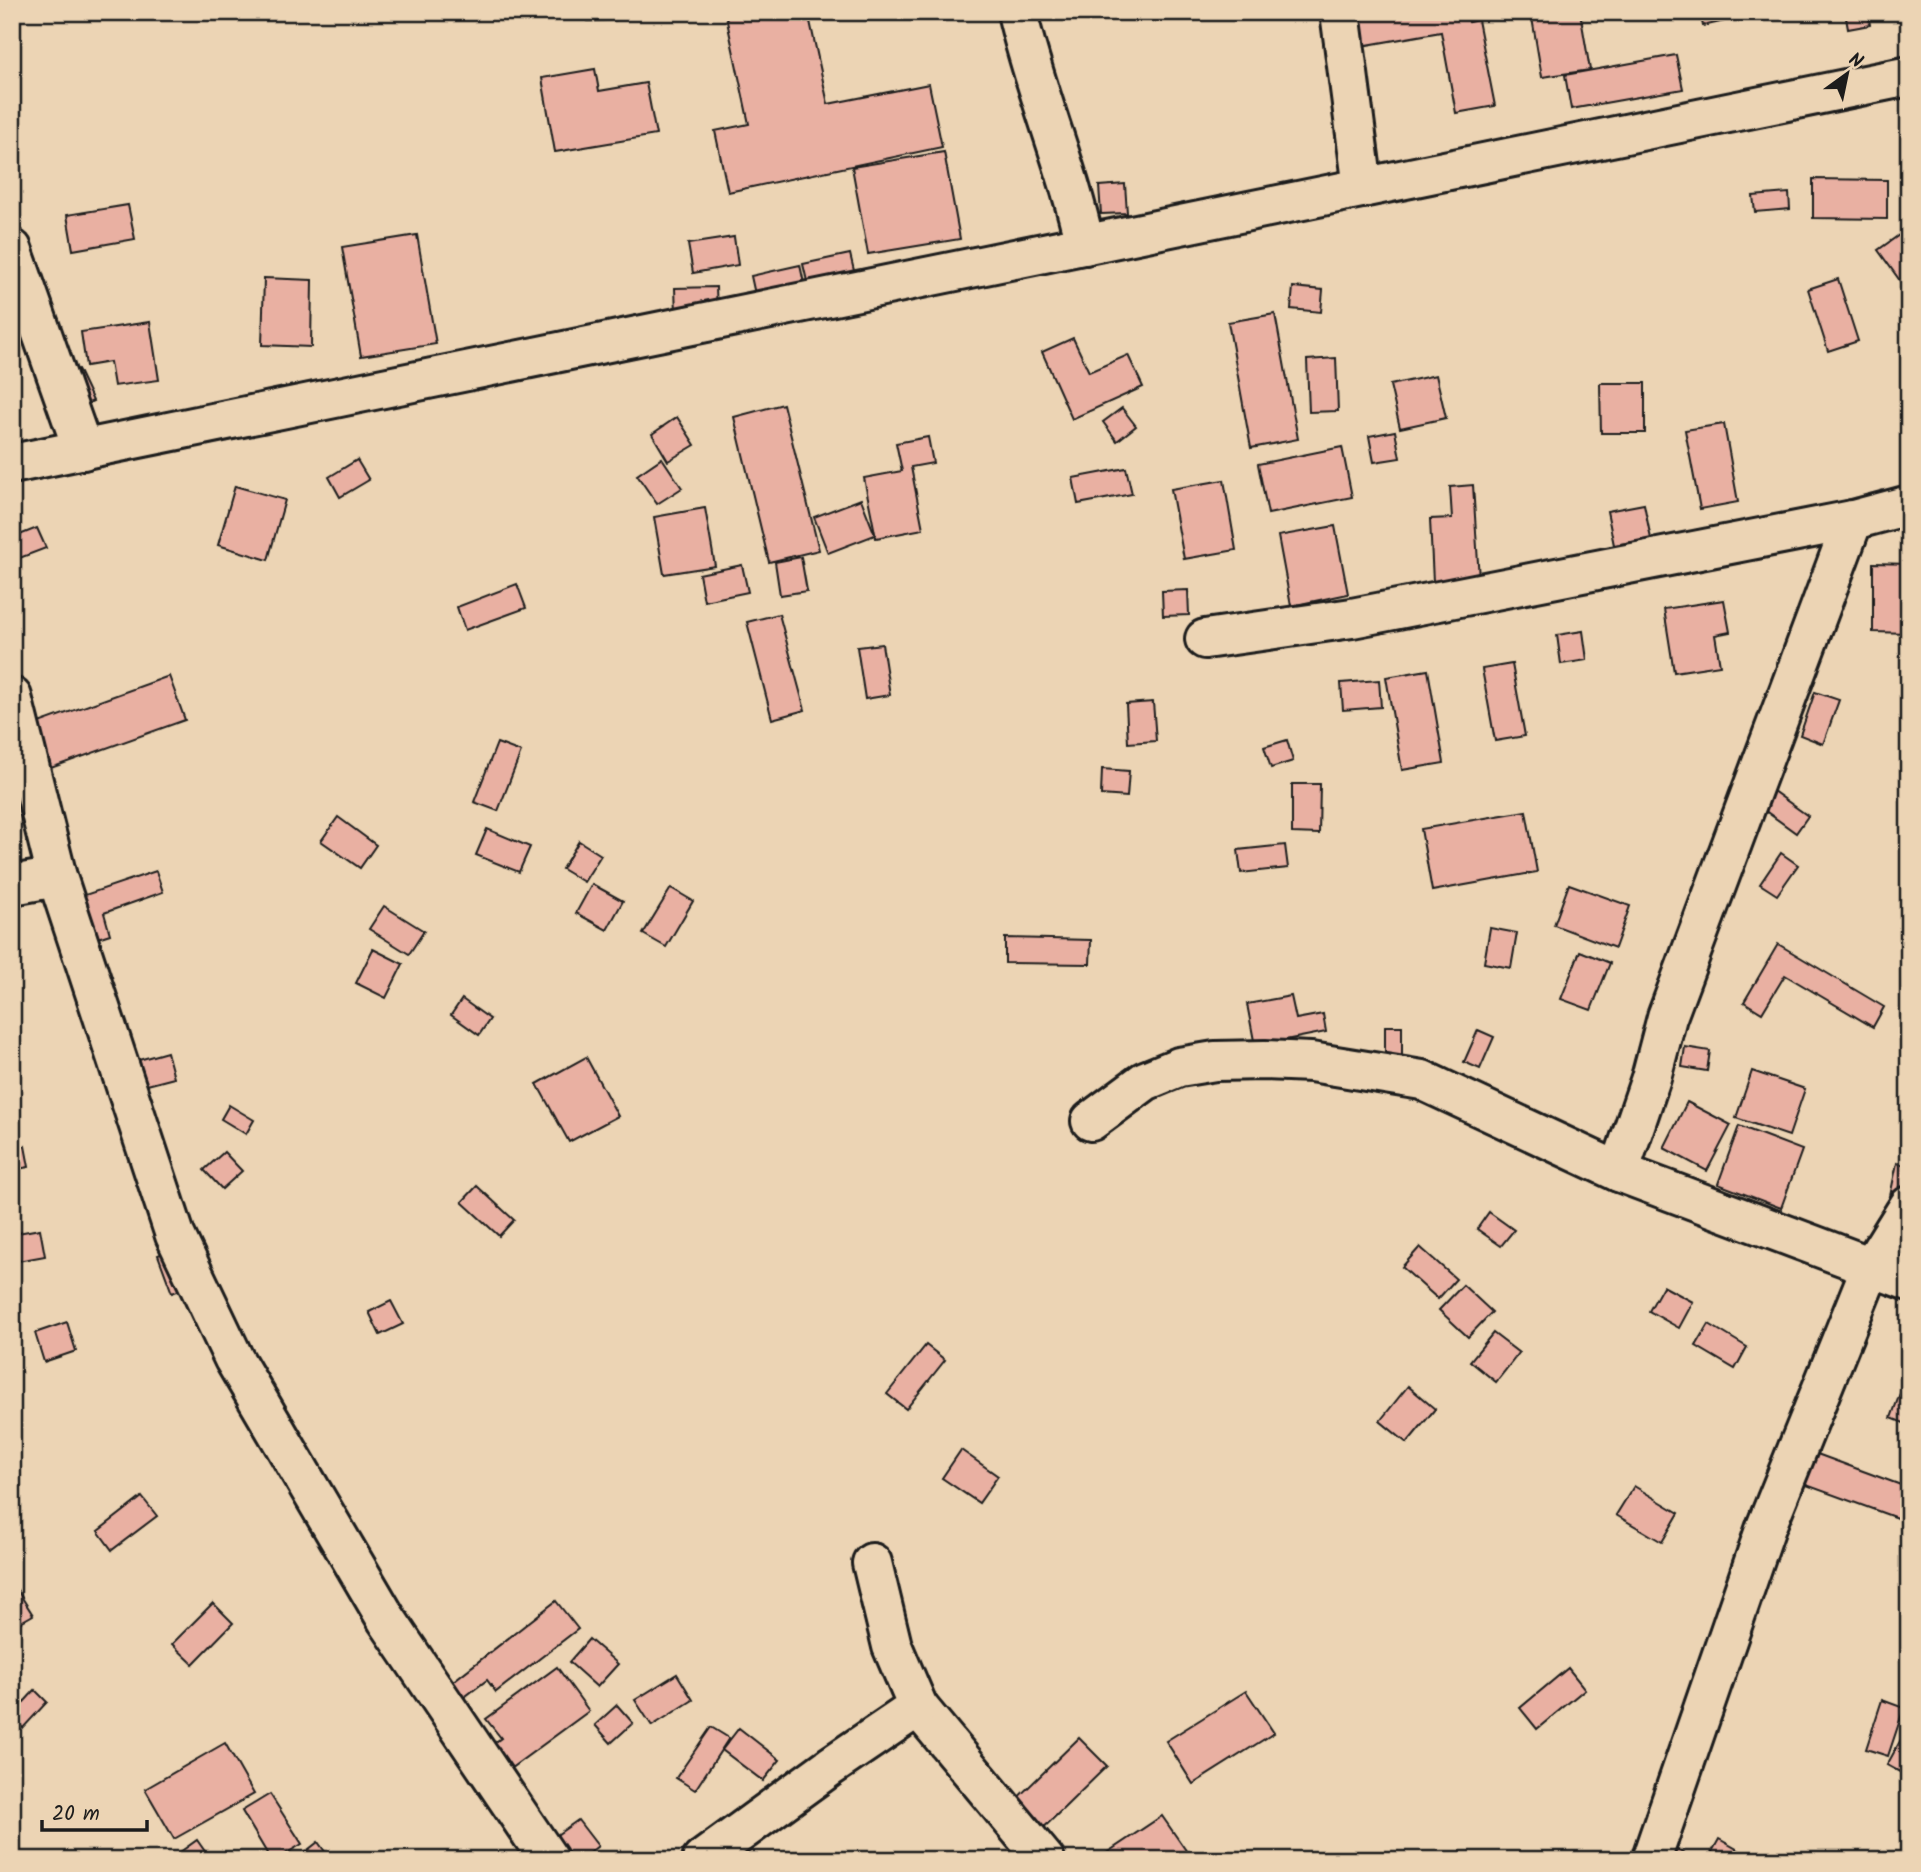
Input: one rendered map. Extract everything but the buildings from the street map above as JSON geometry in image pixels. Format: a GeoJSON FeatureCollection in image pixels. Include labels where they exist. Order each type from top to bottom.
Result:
{"type":"FeatureCollection","features":[{"type":"Feature","properties":{"kind":"street"},"geometry":{"type":"LineString","coordinates":[[1017,12],[1078,210],[1085,244]]}},
{"type":"Feature","properties":{"kind":"street"},"geometry":{"type":"LineString","coordinates":[[1340,12],[1363,188]]}},
{"type":"Feature","properties":{"kind":"street"},"geometry":{"type":"LineString","coordinates":[[12,464],[1909,76]]}},
{"type":"Feature","properties":{"kind":"street"},"geometry":{"type":"LineString","coordinates":[[12,249],[83,450]]}},
{"type":"Feature","properties":{"kind":"street"},"geometry":{"type":"LineString","coordinates":[[1205,639],[1352,618],[1853,520],[1909,505]]}},
{"type":"Feature","properties":{"kind":"street"},"geometry":{"type":"LineString","coordinates":[[1619,1172],[1651,1077],[1667,1017],[1853,520]]}},
{"type":"Feature","properties":{"kind":"street"},"geometry":{"type":"LineString","coordinates":[[12,697],[57,877],[175,1235],[234,1359],[387,1620],[549,1860]]}},
{"type":"Feature","properties":{"kind":"street"},"geometry":{"type":"LineString","coordinates":[[12,886],[57,877]]}},
{"type":"Feature","properties":{"kind":"street"},"geometry":{"type":"LineString","coordinates":[[1091,1121],[1145,1081],[1179,1067],[1215,1061],[1265,1059],[1311,1062],[1422,1080],[1619,1172],[1909,1281]]}},
{"type":"Feature","properties":{"kind":"street"},"geometry":{"type":"LineString","coordinates":[[1651,1860],[1766,1527],[1871,1267],[1909,1206]]}},
{"type":"Feature","properties":{"kind":"street"},"geometry":{"type":"LineString","coordinates":[[872,1563],[892,1646],[918,1707],[1045,1860]]}},
{"type":"Feature","properties":{"kind":"street"},"geometry":{"type":"LineString","coordinates":[[702,1860],[831,1766],[918,1707]]}}]}
